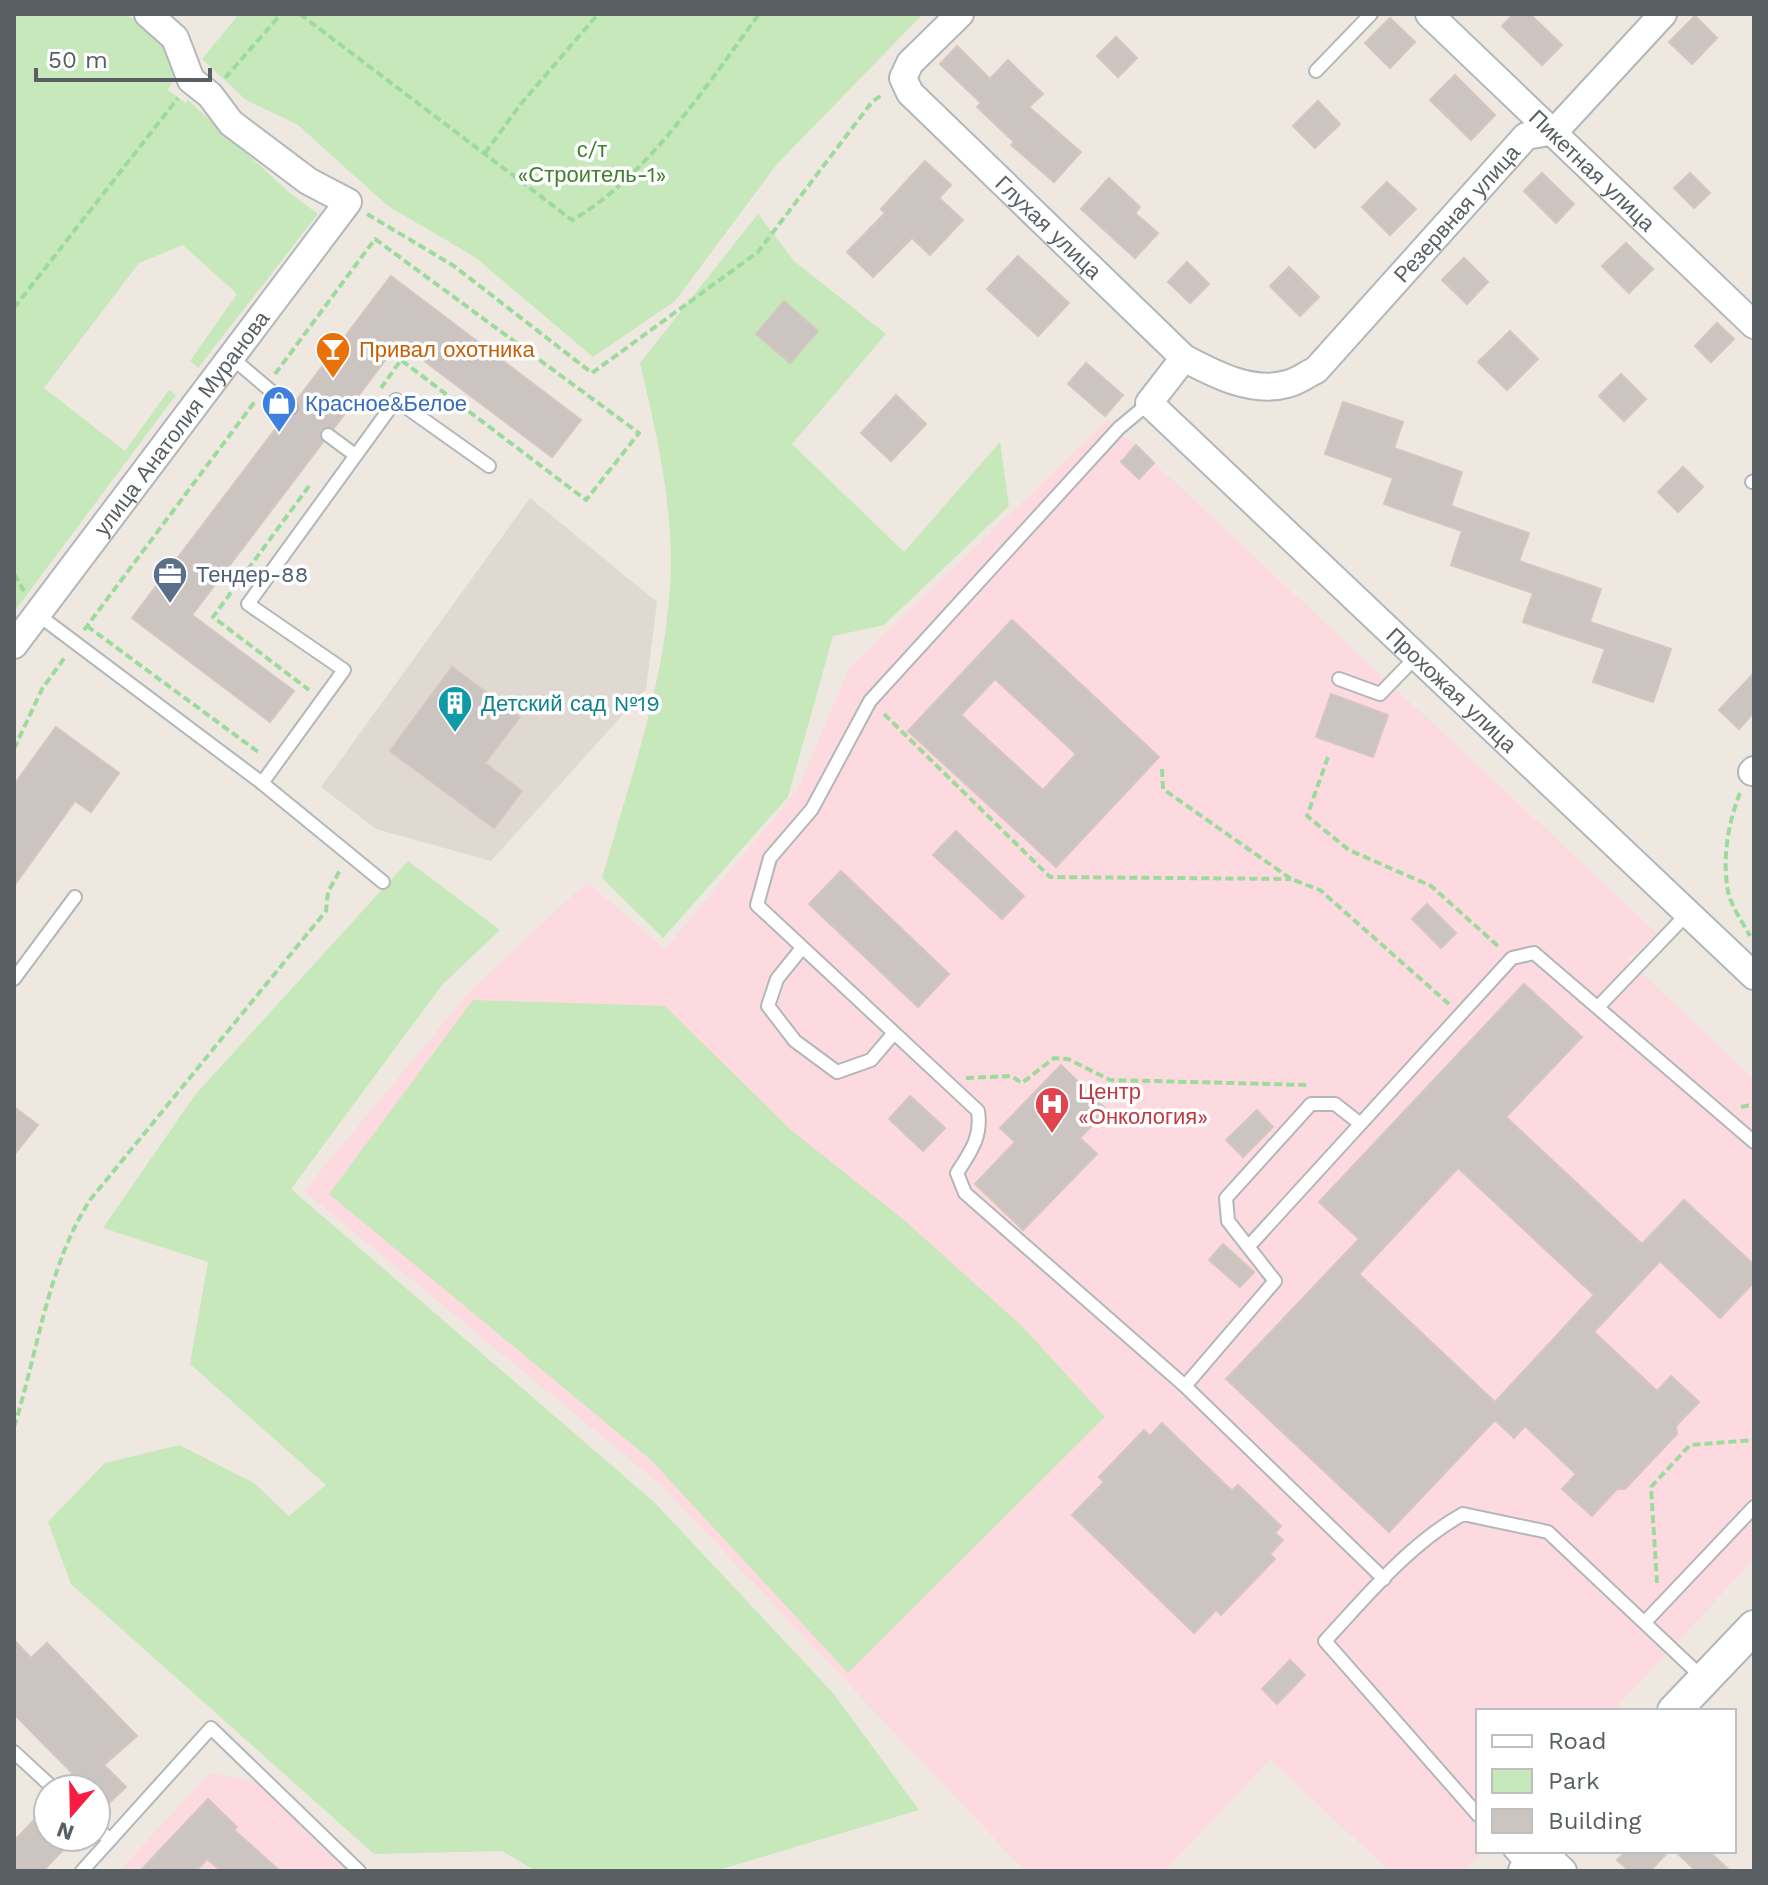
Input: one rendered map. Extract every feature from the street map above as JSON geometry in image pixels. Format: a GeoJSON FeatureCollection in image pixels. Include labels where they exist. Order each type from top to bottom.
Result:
{"type":"FeatureCollection","features":[{"type":"Feature","properties":{"kind":"street"},"geometry":{"type":"LineString","coordinates":[[148,14],[175,38],[201,88],[231,123],[308,181],[348,202]]}},
{"type":"Feature","properties":{"kind":"street"},"geometry":{"type":"LineString","coordinates":[[903,78],[910,63],[960,14]]}},
{"type":"Feature","properties":{"kind":"street","name":"Пикетная улица"},"geometry":{"type":"LineString","coordinates":[[1429,14],[1555,131],[1754,325]]}},
{"type":"Feature","properties":{"kind":"street","name":"Резервная улица"},"geometry":{"type":"LineString","coordinates":[[1288,384],[1316,370],[1526,136],[1555,131],[1663,14]]}},
{"type":"Feature","properties":{"kind":"street","name":"Глухая улица"},"geometry":{"type":"LineString","coordinates":[[903,78],[910,93],[1184,358],[1216,375],[1243,383],[1288,384]]}},
{"type":"Feature","properties":{"kind":"street","name":"улица Анатолия Муранова"},"geometry":{"type":"LineString","coordinates":[[14,645],[348,202]]}},
{"type":"Feature","properties":{"kind":"street"},"geometry":{"type":"LineString","coordinates":[[1149,403],[1184,358]]}},
{"type":"Feature","properties":{"kind":"street","name":"Прохожая улица"},"geometry":{"type":"LineString","coordinates":[[1149,403],[1754,976]]}},
{"type":"Feature","properties":{"kind":"street"},"geometry":{"type":"LineString","coordinates":[[1676,1709],[1754,1627]]}},
{"type":"Feature","properties":{"kind":"street"},"geometry":{"type":"LineString","coordinates":[[1530,1859],[1563,1871]]}},
{"type":"Feature","properties":{"kind":"lane"},"geometry":{"type":"LineString","coordinates":[[1316,71],[1371,14]]}},
{"type":"Feature","properties":{"kind":"lane"},"geometry":{"type":"LineString","coordinates":[[231,357],[291,408]]}},
{"type":"Feature","properties":{"kind":"lane"},"geometry":{"type":"LineString","coordinates":[[262,783],[344,670],[248,604],[396,400],[489,466]]}},
{"type":"Feature","properties":{"kind":"lane"},"geometry":{"type":"LineString","coordinates":[[1149,403],[1119,428],[870,701],[812,809],[770,858],[757,905],[978,1111],[980,1129],[974,1148],[957,1173],[965,1193],[1185,1386],[1384,1579]]}},
{"type":"Feature","properties":{"kind":"lane"},"geometry":{"type":"LineString","coordinates":[[328,435],[355,455]]}},
{"type":"Feature","properties":{"kind":"lane"},"geometry":{"type":"LineString","coordinates":[[37,614],[262,783],[383,882]]}},
{"type":"Feature","properties":{"kind":"lane"},"geometry":{"type":"LineString","coordinates":[[1339,679],[1380,694],[1416,657]]}},
{"type":"Feature","properties":{"kind":"lane"},"geometry":{"type":"LineString","coordinates":[[14,979],[75,897]]}},
{"type":"Feature","properties":{"kind":"lane"},"geometry":{"type":"LineString","coordinates":[[1599,1006],[1687,914]]}},
{"type":"Feature","properties":{"kind":"lane"},"geometry":{"type":"LineString","coordinates":[[802,948],[777,979],[768,1006],[795,1041],[837,1072],[871,1060],[894,1033]]}},
{"type":"Feature","properties":{"kind":"lane"},"geometry":{"type":"LineString","coordinates":[[1249,1246],[1358,1122],[1512,958],[1534,953],[1754,1142]]}},
{"type":"Feature","properties":{"kind":"lane"},"geometry":{"type":"LineString","coordinates":[[1185,1386],[1275,1281],[1228,1221],[1226,1198],[1311,1104],[1335,1104],[1358,1122]]}},
{"type":"Feature","properties":{"kind":"lane"},"geometry":{"type":"LineString","coordinates":[[1645,1622],[1754,1507]]}},
{"type":"Feature","properties":{"kind":"lane"},"geometry":{"type":"LineString","coordinates":[[1476,1813],[1325,1641],[1384,1579],[1444,1525],[1463,1514],[1548,1532],[1704,1679]]}},
{"type":"Feature","properties":{"kind":"lane"},"geometry":{"type":"LineString","coordinates":[[112,1838],[211,1728],[359,1871]]}},
{"type":"Feature","properties":{"kind":"lane"},"geometry":{"type":"LineString","coordinates":[[14,1752],[37,1773]]}},
{"type":"Feature","properties":{"kind":"lane"},"geometry":{"type":"LineString","coordinates":[[82,1871],[98,1853]]}},
{"type":"Feature","properties":{"kind":"path"},"geometry":{"type":"LineString","coordinates":[[14,308],[201,88],[281,14]]}},
{"type":"Feature","properties":{"kind":"path"},"geometry":{"type":"LineString","coordinates":[[300,14],[572,220],[593,208],[677,127],[759,14]]}},
{"type":"Feature","properties":{"kind":"path"},"geometry":{"type":"LineString","coordinates":[[485,153],[520,105],[598,14]]}},
{"type":"Feature","properties":{"kind":"path"},"geometry":{"type":"LineString","coordinates":[[348,202],[454,266],[592,373],[758,252],[872,102],[903,78]]}},
{"type":"Feature","properties":{"kind":"path"},"geometry":{"type":"LineString","coordinates":[[14,749],[42,689],[375,239],[639,433],[586,500],[401,360],[375,396]]}},
{"type":"Feature","properties":{"kind":"path"},"geometry":{"type":"LineString","coordinates":[[304,701],[311,691],[213,617],[314,480]]}},
{"type":"Feature","properties":{"kind":"path"},"geometry":{"type":"LineString","coordinates":[[87,626],[263,755]]}},
{"type":"Feature","properties":{"kind":"path"},"geometry":{"type":"LineString","coordinates":[[870,701],[1050,877],[1291,879]]}},
{"type":"Feature","properties":{"kind":"path"},"geometry":{"type":"LineString","coordinates":[[1328,757],[1307,816],[1349,850],[1431,886],[1512,958]]}},
{"type":"Feature","properties":{"kind":"path"},"geometry":{"type":"LineString","coordinates":[[1162,769],[1163,789],[1291,879],[1320,890],[1460,1014]]}},
{"type":"Feature","properties":{"kind":"path"},"geometry":{"type":"LineString","coordinates":[[1753,771],[1732,813],[1726,849],[1728,893],[1754,941]]}},
{"type":"Feature","properties":{"kind":"path"},"geometry":{"type":"LineString","coordinates":[[14,1427],[35,1343],[74,1226],[90,1200],[326,911],[328,892],[349,853]]}},
{"type":"Feature","properties":{"kind":"path"},"geometry":{"type":"LineString","coordinates":[[950,1084],[974,1076],[1011,1076],[1022,1083],[1054,1058],[1068,1059],[1110,1080],[1314,1085]]}},
{"type":"Feature","properties":{"kind":"path"},"geometry":{"type":"LineString","coordinates":[[1659,1609],[1651,1487],[1690,1445],[1754,1440]]}},
{"type":"Feature","properties":{"kind":"shaded area","name":"Центр «Онкология»"},"geometry":{"type":"Polygon","coordinates":[[[1108,420],[1657,933],[1628,960],[1754,1079],[1754,1559],[1615,1709],[1476,1709],[1476,1853],[1481,1853],[1464,1871],[1389,1871],[1270,1759],[1165,1871],[1025,1871],[660,1484],[304,1191],[472,989],[587,882],[665,949],[797,790],[850,667],[1108,420]]]}},
{"type":"Feature","properties":{"kind":"shaded area"},"geometry":{"type":"Polygon","coordinates":[[[530,498],[657,602],[646,689],[491,861],[376,829],[321,787],[530,498]]]}},
{"type":"Feature","properties":{"kind":"shaded area"},"geometry":{"type":"Polygon","coordinates":[[[210,1773],[257,1782],[347,1871],[119,1871],[210,1773]]]}},
{"type":"Feature","properties":{"kind":"green space"},"geometry":{"type":"Polygon","coordinates":[[[14,14],[125,14],[157,34],[176,73],[168,90],[186,103],[188,100],[291,194],[318,214],[198,368],[190,361],[237,294],[183,245],[139,263],[44,388],[125,451],[169,390],[176,395],[14,612],[14,14]]]}},
{"type":"Feature","properties":{"kind":"green space","name":"с/т «Строитель-1»"},"geometry":{"type":"Polygon","coordinates":[[[239,14],[923,14],[777,164],[675,301],[593,357],[475,257],[388,206],[298,125],[246,100],[202,59],[239,14]]]}},
{"type":"Feature","properties":{"kind":"green space"},"geometry":{"type":"Polygon","coordinates":[[[758,214],[794,261],[886,334],[792,444],[904,552],[1000,442],[1009,506],[884,625],[833,636],[788,797],[663,938],[602,878],[653,698],[670,587],[667,502],[640,363],[758,214]]]}},
{"type":"Feature","properties":{"kind":"green space"},"geometry":{"type":"Polygon","coordinates":[[[408,861],[500,930],[442,985],[291,1189],[654,1502],[833,1693],[919,1810],[715,1871],[536,1871],[502,1851],[374,1854],[71,1584],[48,1522],[105,1463],[179,1445],[254,1483],[289,1516],[326,1485],[190,1364],[208,1262],[103,1228],[195,1095],[408,861]]]}},
{"type":"Feature","properties":{"kind":"green space"},"geometry":{"type":"Polygon","coordinates":[[[473,1000],[665,1006],[791,1130],[904,1220],[1023,1327],[1105,1417],[848,1673],[651,1460],[329,1194],[473,1000]]]}},
{"type":"Feature","properties":{"kind":"building"},"geometry":{"type":"Polygon","coordinates":[[[1514,14],[1530,14],[1562,45],[1542,65],[1502,26],[1514,14]]]}},
{"type":"Feature","properties":{"kind":"building"},"geometry":{"type":"Polygon","coordinates":[[[1695,16],[1717,38],[1692,64],[1669,42],[1695,16]]]}},
{"type":"Feature","properties":{"kind":"building"},"geometry":{"type":"Polygon","coordinates":[[[1390,18],[1415,42],[1390,68],[1365,43],[1390,18]]]}},
{"type":"Feature","properties":{"kind":"building"},"geometry":{"type":"Polygon","coordinates":[[[1116,37],[1137,58],[1118,77],[1097,56],[1116,37]]]}},
{"type":"Feature","properties":{"kind":"building"},"geometry":{"type":"Polygon","coordinates":[[[957,46],[990,79],[1008,60],[1043,94],[1029,107],[1081,152],[1054,182],[1011,145],[1014,142],[977,107],[981,103],[940,64],[957,46]]]}},
{"type":"Feature","properties":{"kind":"building"},"geometry":{"type":"Polygon","coordinates":[[[1455,75],[1495,115],[1471,140],[1430,100],[1455,75]]]}},
{"type":"Feature","properties":{"kind":"building"},"geometry":{"type":"Polygon","coordinates":[[[1318,101],[1340,124],[1315,148],[1293,126],[1318,101]]]}},
{"type":"Feature","properties":{"kind":"building"},"geometry":{"type":"Polygon","coordinates":[[[925,161],[951,185],[939,198],[963,220],[930,255],[912,238],[873,277],[847,252],[885,213],[881,209],[925,161]]]}},
{"type":"Feature","properties":{"kind":"building"},"geometry":{"type":"Polygon","coordinates":[[[1542,173],[1574,204],[1556,223],[1524,191],[1542,173]]]}},
{"type":"Feature","properties":{"kind":"building"},"geometry":{"type":"Polygon","coordinates":[[[1690,173],[1710,193],[1694,208],[1674,188],[1690,173]]]}},
{"type":"Feature","properties":{"kind":"building"},"geometry":{"type":"Polygon","coordinates":[[[1109,178],[1140,207],[1135,213],[1158,233],[1135,258],[1081,209],[1109,178]]]}},
{"type":"Feature","properties":{"kind":"building"},"geometry":{"type":"Polygon","coordinates":[[[1387,182],[1416,209],[1390,235],[1362,207],[1387,182]]]}},
{"type":"Feature","properties":{"kind":"building"},"geometry":{"type":"Polygon","coordinates":[[[1626,243],[1653,269],[1629,293],[1602,266],[1626,243]]]}},
{"type":"Feature","properties":{"kind":"building"},"geometry":{"type":"Polygon","coordinates":[[[1018,256],[1069,303],[1038,336],[987,289],[1018,256]]]}},
{"type":"Feature","properties":{"kind":"building"},"geometry":{"type":"Polygon","coordinates":[[[1464,258],[1488,282],[1467,304],[1442,280],[1464,258]]]}},
{"type":"Feature","properties":{"kind":"building"},"geometry":{"type":"Polygon","coordinates":[[[1187,262],[1209,284],[1190,303],[1168,282],[1187,262]]]}},
{"type":"Feature","properties":{"kind":"building"},"geometry":{"type":"Polygon","coordinates":[[[1289,267],[1319,297],[1300,316],[1270,286],[1289,267]]]}},
{"type":"Feature","properties":{"kind":"building"},"geometry":{"type":"Polygon","coordinates":[[[391,276],[581,420],[552,457],[399,342],[334,428],[320,430],[323,442],[192,615],[294,691],[270,722],[132,618],[286,415],[298,413],[296,401],[391,276]]]}},
{"type":"Feature","properties":{"kind":"building"},"geometry":{"type":"Polygon","coordinates":[[[784,301],[818,331],[790,363],[756,334],[784,301]]]}},
{"type":"Feature","properties":{"kind":"building"},"geometry":{"type":"Polygon","coordinates":[[[1717,323],[1734,339],[1711,362],[1695,346],[1717,323]]]}},
{"type":"Feature","properties":{"kind":"building"},"geometry":{"type":"Polygon","coordinates":[[[1510,331],[1538,359],[1507,390],[1478,362],[1510,331]]]}},
{"type":"Feature","properties":{"kind":"building"},"geometry":{"type":"Polygon","coordinates":[[[1086,363],[1123,395],[1105,416],[1068,384],[1086,363]]]}},
{"type":"Feature","properties":{"kind":"building"},"geometry":{"type":"Polygon","coordinates":[[[1621,374],[1646,399],[1624,421],[1599,396],[1621,374]]]}},
{"type":"Feature","properties":{"kind":"building"},"geometry":{"type":"Polygon","coordinates":[[[896,395],[926,424],[891,461],[861,433],[896,395]]]}},
{"type":"Feature","properties":{"kind":"building"},"geometry":{"type":"Polygon","coordinates":[[[1343,402],[1403,422],[1394,448],[1462,472],[1451,506],[1529,533],[1519,561],[1601,589],[1590,622],[1671,649],[1653,702],[1593,682],[1605,649],[1523,622],[1533,593],[1451,565],[1462,531],[1384,504],[1393,478],[1325,454],[1343,402]]]}},
{"type":"Feature","properties":{"kind":"building"},"geometry":{"type":"Polygon","coordinates":[[[1136,445],[1154,463],[1139,479],[1121,462],[1136,445]]]}},
{"type":"Feature","properties":{"kind":"building"},"geometry":{"type":"Polygon","coordinates":[[[1683,467],[1703,487],[1678,512],[1658,492],[1683,467]]]}},
{"type":"Feature","properties":{"kind":"building"},"geometry":{"type":"Polygon","coordinates":[[[1012,620],[1159,757],[1056,867],[908,731],[1012,620]],[[995,679],[961,715],[1043,790],[1076,754],[995,679]]]}},
{"type":"Feature","properties":{"kind":"building","name":"Детский сад №19"},"geometry":{"type":"Polygon","coordinates":[[[452,667],[520,717],[485,763],[522,791],[494,828],[390,751],[452,667]]]}},
{"type":"Feature","properties":{"kind":"building"},"geometry":{"type":"Polygon","coordinates":[[[1754,673],[1754,712],[1739,729],[1719,710],[1754,673]]]}},
{"type":"Feature","properties":{"kind":"building"},"geometry":{"type":"Polygon","coordinates":[[[1331,694],[1388,715],[1373,757],[1316,737],[1331,694]]]}},
{"type":"Feature","properties":{"kind":"building"},"geometry":{"type":"Polygon","coordinates":[[[56,727],[119,773],[91,812],[75,801],[14,886],[14,785],[56,727]]]}},
{"type":"Feature","properties":{"kind":"building"},"geometry":{"type":"Polygon","coordinates":[[[956,831],[1024,896],[1002,919],[933,855],[956,831]]]}},
{"type":"Feature","properties":{"kind":"building"},"geometry":{"type":"Polygon","coordinates":[[[841,871],[949,974],[918,1007],[809,904],[841,871]]]}},
{"type":"Feature","properties":{"kind":"building"},"geometry":{"type":"Polygon","coordinates":[[[1427,904],[1456,933],[1441,948],[1412,919],[1427,904]]]}},
{"type":"Feature","properties":{"kind":"building"},"geometry":{"type":"Polygon","coordinates":[[[1524,984],[1582,1037],[1506,1117],[1642,1244],[1684,1200],[1754,1265],[1754,1282],[1720,1318],[1660,1261],[1594,1332],[1657,1391],[1671,1376],[1699,1402],[1676,1426],[1677,1434],[1625,1489],[1617,1489],[1592,1516],[1562,1489],[1576,1474],[1525,1426],[1514,1438],[1495,1420],[1389,1532],[1226,1379],[1359,1239],[1319,1202],[1524,984]],[[1458,1168],[1359,1274],[1495,1402],[1594,1295],[1458,1168]]]}},
{"type":"Feature","properties":{"kind":"building"},"geometry":{"type":"Polygon","coordinates":[[[1061,1065],[1107,1110],[1080,1138],[1097,1154],[1023,1230],[975,1184],[1015,1142],[1000,1128],[1061,1065]]]}},
{"type":"Feature","properties":{"kind":"building"},"geometry":{"type":"Polygon","coordinates":[[[910,1096],[945,1128],[923,1151],[889,1119],[910,1096]]]}},
{"type":"Feature","properties":{"kind":"building"},"geometry":{"type":"Polygon","coordinates":[[[14,1107],[38,1125],[14,1155],[14,1107]]]}},
{"type":"Feature","properties":{"kind":"building"},"geometry":{"type":"Polygon","coordinates":[[[1257,1110],[1273,1127],[1243,1157],[1226,1140],[1257,1110]]]}},
{"type":"Feature","properties":{"kind":"building"},"geometry":{"type":"Polygon","coordinates":[[[1223,1244],[1254,1272],[1240,1287],[1209,1260],[1223,1244]]]}},
{"type":"Feature","properties":{"kind":"building"},"geometry":{"type":"Polygon","coordinates":[[[1162,1423],[1232,1491],[1238,1485],[1281,1526],[1275,1533],[1283,1540],[1270,1554],[1275,1559],[1221,1615],[1216,1610],[1194,1633],[1072,1515],[1104,1482],[1099,1477],[1144,1430],[1150,1436],[1162,1423]]]}},
{"type":"Feature","properties":{"kind":"building"},"geometry":{"type":"Polygon","coordinates":[[[14,1640],[31,1658],[47,1643],[137,1736],[104,1765],[112,1773],[72,1773],[14,1714],[14,1640]]]}},
{"type":"Feature","properties":{"kind":"building"},"geometry":{"type":"Polygon","coordinates":[[[1290,1660],[1305,1675],[1277,1704],[1262,1689],[1290,1660]]]}},
{"type":"Feature","properties":{"kind":"building"},"geometry":{"type":"Polygon","coordinates":[[[112,1773],[126,1787],[112,1800],[112,1773]]]}},
{"type":"Feature","properties":{"kind":"building"},"geometry":{"type":"Polygon","coordinates":[[[208,1799],[237,1827],[234,1830],[280,1871],[221,1871],[207,1859],[196,1871],[140,1871],[208,1799]]]}},
{"type":"Feature","properties":{"kind":"building"},"geometry":{"type":"Polygon","coordinates":[[[32,1822],[32,1853],[60,1853],[43,1871],[14,1871],[14,1841],[32,1822]]]}},
{"type":"Feature","properties":{"kind":"building"},"geometry":{"type":"Polygon","coordinates":[[[1624,1853],[1667,1853],[1650,1871],[1629,1871],[1617,1860],[1624,1853]]]}},
{"type":"Feature","properties":{"kind":"building"},"geometry":{"type":"Polygon","coordinates":[[[1677,1853],[1711,1853],[1730,1871],[1696,1871],[1677,1853]]]}},
{"type":"Feature","properties":{"kind":"place","name":"Привал охотника"},"geometry":{"type":"Point","coordinates":[333,380]}},
{"type":"Feature","properties":{"kind":"place","name":"Красное&Белое"},"geometry":{"type":"Point","coordinates":[279,434]}},
{"type":"Feature","properties":{"kind":"place","name":"Тендер-88"},"geometry":{"type":"Point","coordinates":[170,605]}},
{"type":"Feature","properties":{"kind":"place","name":"Детский сад №19"},"geometry":{"type":"Point","coordinates":[455,734]}},
{"type":"Feature","properties":{"kind":"place","name":"Центр «Онкология»"},"geometry":{"type":"Point","coordinates":[1052,1135]}}]}
